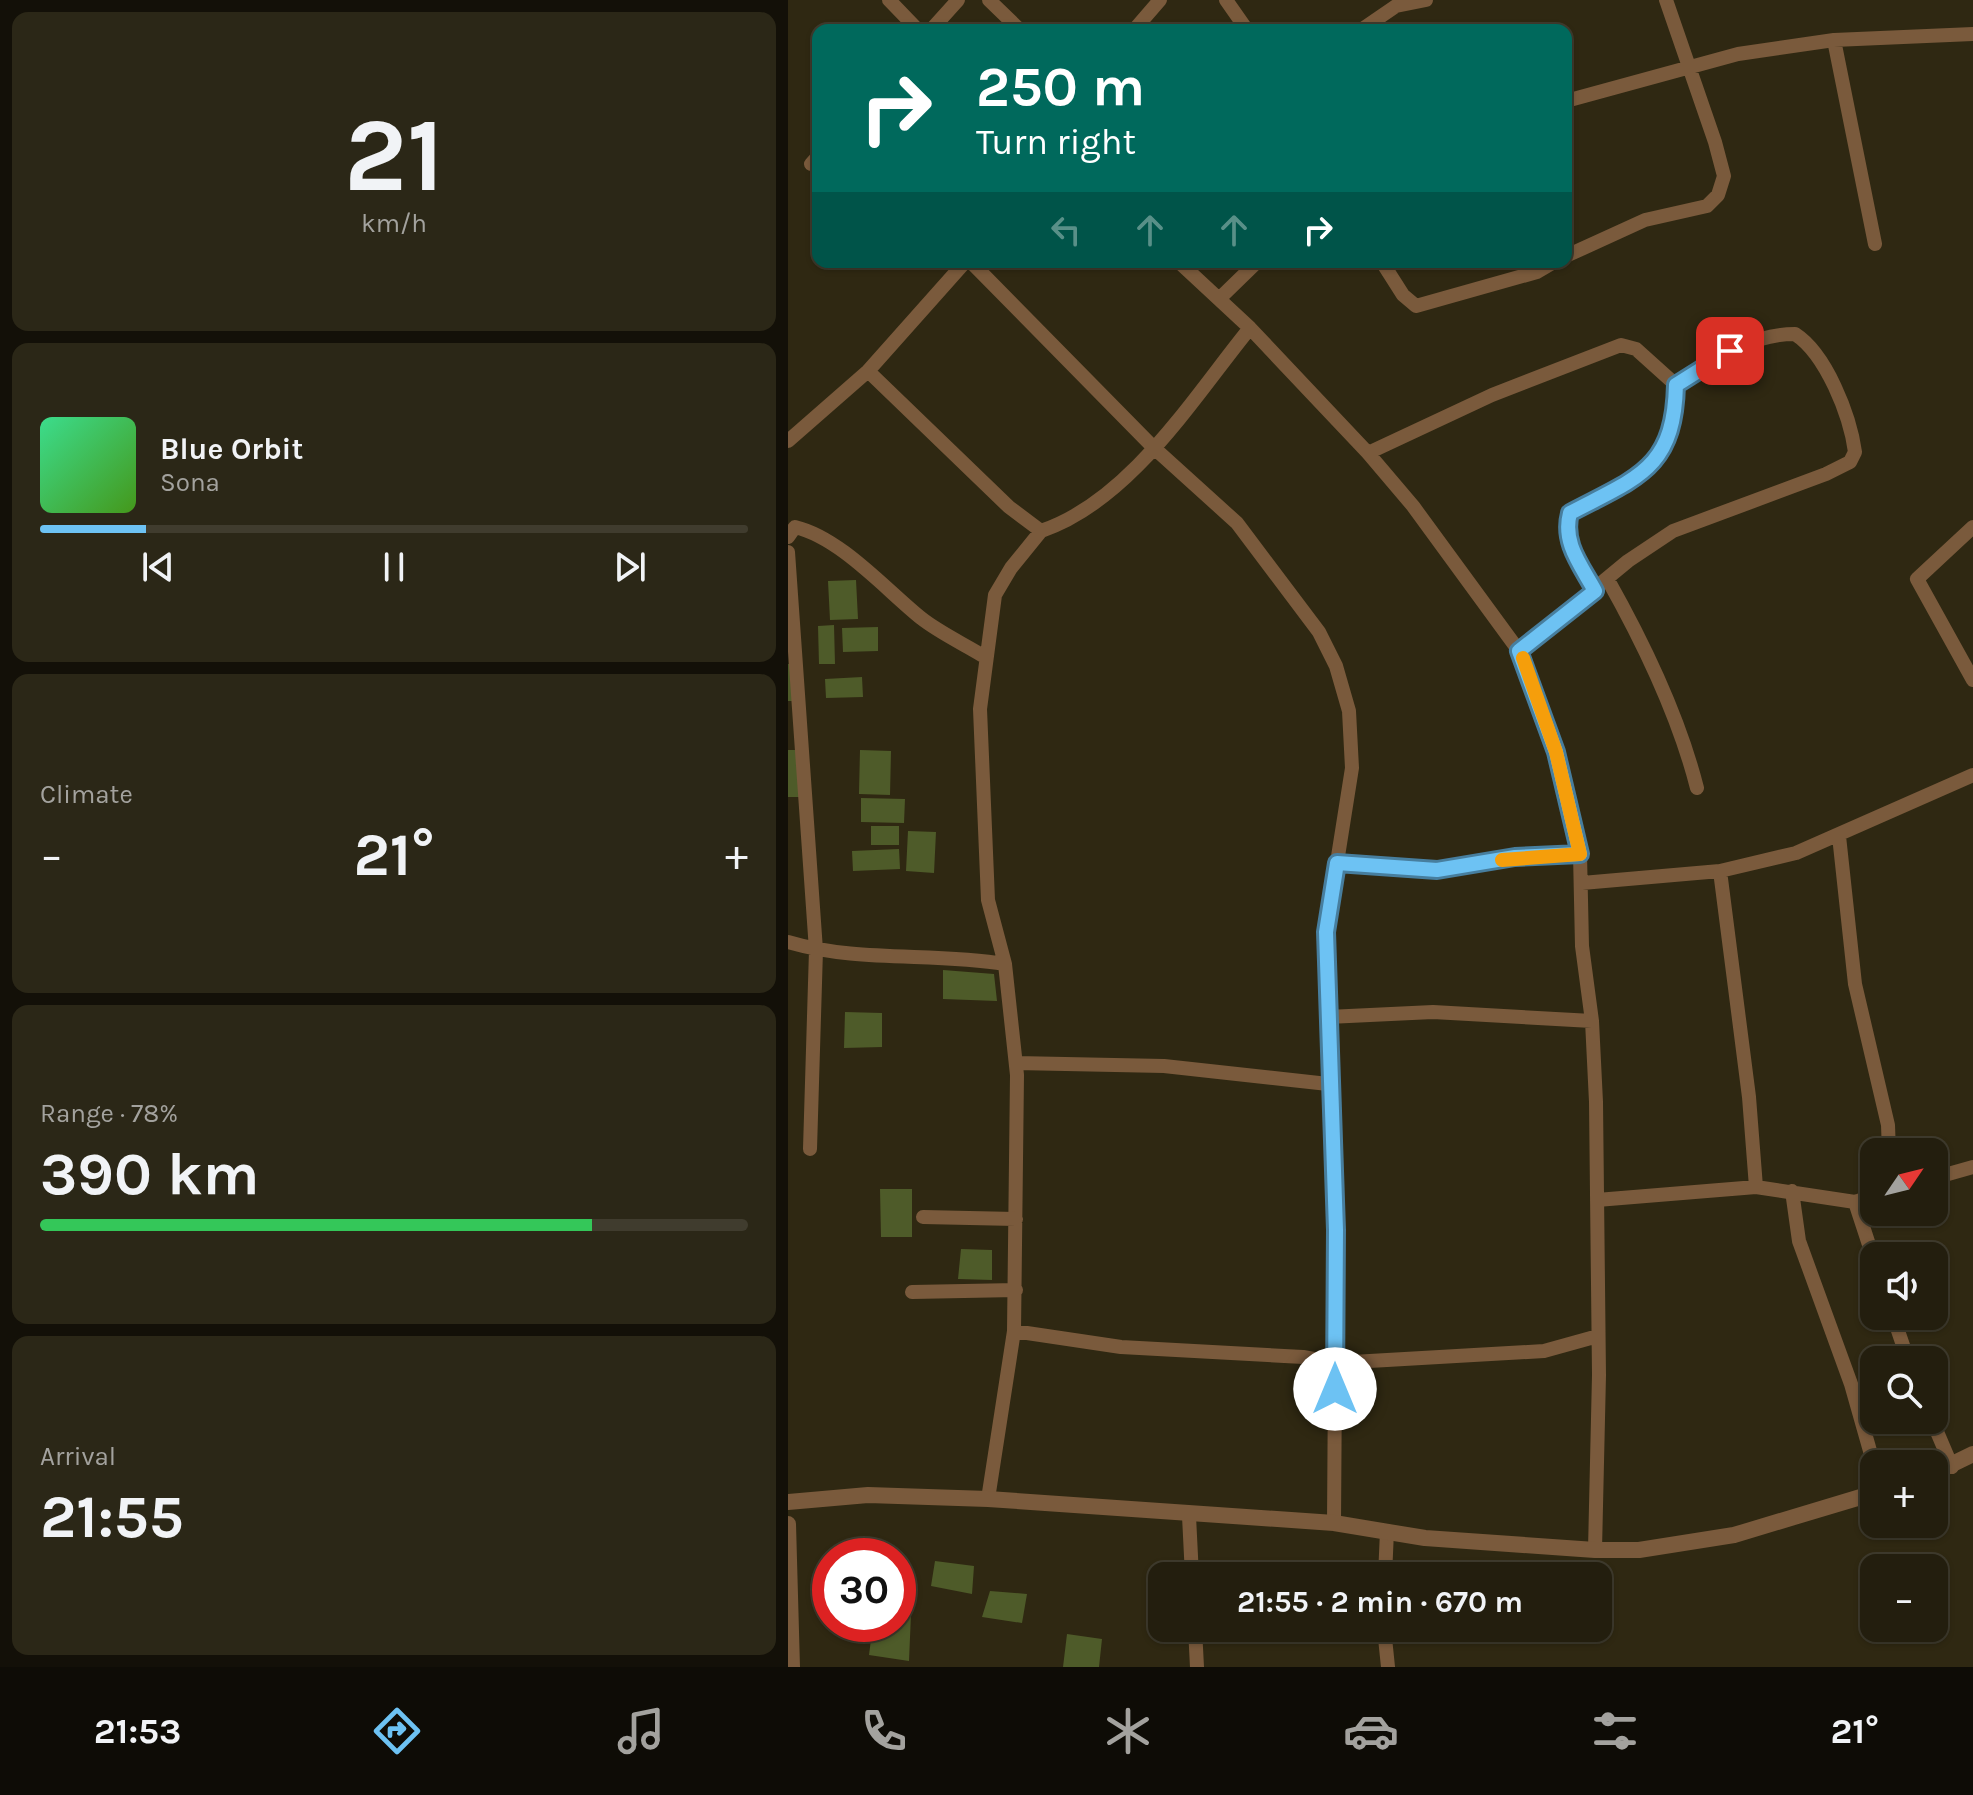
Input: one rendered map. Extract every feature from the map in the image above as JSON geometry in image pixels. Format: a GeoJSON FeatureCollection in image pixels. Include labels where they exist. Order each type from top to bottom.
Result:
{"type":"FeatureCollection","features":[{"type":"Feature","properties":{"kind":"street"},"geometry":{"type":"LineString","coordinates":[[889,0],[912,24]]}},
{"type":"Feature","properties":{"kind":"street"},"geometry":{"type":"LineString","coordinates":[[936,24],[958,0]]}},
{"type":"Feature","properties":{"kind":"street"},"geometry":{"type":"LineString","coordinates":[[989,0],[1014,24]]}},
{"type":"Feature","properties":{"kind":"street"},"geometry":{"type":"LineString","coordinates":[[1139,24],[1160,0]]}},
{"type":"Feature","properties":{"kind":"street"},"geometry":{"type":"LineString","coordinates":[[1226,0],[1243,24]]}},
{"type":"Feature","properties":{"kind":"street"},"geometry":{"type":"LineString","coordinates":[[1572,253],[1645,220],[1707,206],[1718,195],[1724,176],[1690,64],[1666,0]]}},
{"type":"Feature","properties":{"kind":"street"},"geometry":{"type":"LineString","coordinates":[[1370,24],[1396,6],[1422,1]]}},
{"type":"Feature","properties":{"kind":"street"},"geometry":{"type":"LineString","coordinates":[[1572,99],[1690,64],[1834,40],[1973,34]]}},
{"type":"Feature","properties":{"kind":"street"},"geometry":{"type":"LineString","coordinates":[[1834,40],[1875,244]]}},
{"type":"Feature","properties":{"kind":"street"},"geometry":{"type":"LineString","coordinates":[[788,441],[868,371],[962,268]]}},
{"type":"Feature","properties":{"kind":"street"},"geometry":{"type":"LineString","coordinates":[[974,268],[1153,447],[1237,523],[1319,632],[1336,666],[1349,711],[1352,768],[1326,932],[1328,1084],[1336,1230],[1334,1523]]}},
{"type":"Feature","properties":{"kind":"street"},"geometry":{"type":"LineString","coordinates":[[1186,268],[1250,328],[1368,453],[1413,506],[1519,651],[1556,752],[1580,854],[1582,946],[1592,1021],[1598,1336],[1595,1550]]}},
{"type":"Feature","properties":{"kind":"street"},"geometry":{"type":"LineString","coordinates":[[1220,298],[1251,268]]}},
{"type":"Feature","properties":{"kind":"street"},"geometry":{"type":"LineString","coordinates":[[1386,268],[1403,295],[1416,306],[1544,268]]}},
{"type":"Feature","properties":{"kind":"street"},"geometry":{"type":"LineString","coordinates":[[988,1499],[1014,1331],[1016,1290],[1016,1063],[1005,964],[988,900],[980,709],[995,595],[1011,568],[1041,531],[1062,524],[1093,506],[1153,447],[1250,328]]}},
{"type":"Feature","properties":{"kind":"street"},"geometry":{"type":"LineString","coordinates":[[1519,651],[1628,561],[1673,531],[1826,474],[1850,462],[1855,452],[1842,407],[1813,346],[1795,334],[1758,338],[1730,351],[1676,385]]}},
{"type":"Feature","properties":{"kind":"street"},"geometry":{"type":"LineString","coordinates":[[1368,453],[1492,395],[1621,345],[1636,349],[1676,385],[1675,415],[1667,445],[1654,464],[1570,513],[1566,528],[1570,544],[1595,591]]}},
{"type":"Feature","properties":{"kind":"street"},"geometry":{"type":"LineString","coordinates":[[868,371],[1009,507],[1041,531]]}},
{"type":"Feature","properties":{"kind":"street"},"geometry":{"type":"LineString","coordinates":[[788,537],[795,527],[804,529],[842,552],[924,620],[985,657]]}},
{"type":"Feature","properties":{"kind":"street"},"geometry":{"type":"LineString","coordinates":[[1973,527],[1917,579],[1973,680]]}},
{"type":"Feature","properties":{"kind":"street"},"geometry":{"type":"LineString","coordinates":[[788,552],[816,950],[810,1149]]}},
{"type":"Feature","properties":{"kind":"street"},"geometry":{"type":"LineString","coordinates":[[1608,580],[1652,665],[1697,788]]}},
{"type":"Feature","properties":{"kind":"street"},"geometry":{"type":"LineString","coordinates":[[1582,883],[1720,871],[1796,853],[1973,775]]}},
{"type":"Feature","properties":{"kind":"street"},"geometry":{"type":"LineString","coordinates":[[1839,836],[1855,984],[1888,1138]]}},
{"type":"Feature","properties":{"kind":"street"},"geometry":{"type":"LineString","coordinates":[[1337,863],[1437,870],[1515,857],[1580,854]]}},
{"type":"Feature","properties":{"kind":"street"},"geometry":{"type":"LineString","coordinates":[[1720,871],[1749,1097],[1756,1187]]}},
{"type":"Feature","properties":{"kind":"street"},"geometry":{"type":"LineString","coordinates":[[788,942],[816,950],[968,958],[1005,964]]}},
{"type":"Feature","properties":{"kind":"street"},"geometry":{"type":"LineString","coordinates":[[1328,1017],[1433,1012],[1592,1021]]}},
{"type":"Feature","properties":{"kind":"street"},"geometry":{"type":"LineString","coordinates":[[1016,1063],[1164,1066],[1328,1084]]}},
{"type":"Feature","properties":{"kind":"street"},"geometry":{"type":"LineString","coordinates":[[1948,1174],[1973,1167]]}},
{"type":"Feature","properties":{"kind":"street"},"geometry":{"type":"LineString","coordinates":[[1597,1200],[1756,1187],[1855,1202],[1860,1200]]}},
{"type":"Feature","properties":{"kind":"street"},"geometry":{"type":"LineString","coordinates":[[1792,1191],[1799,1241],[1851,1384],[1870,1450]]}},
{"type":"Feature","properties":{"kind":"street"},"geometry":{"type":"LineString","coordinates":[[1855,1202],[1868,1242]]}},
{"type":"Feature","properties":{"kind":"street"},"geometry":{"type":"LineString","coordinates":[[923,1217],[1016,1219]]}},
{"type":"Feature","properties":{"kind":"street"},"geometry":{"type":"LineString","coordinates":[[912,1292],[1016,1290]]}},
{"type":"Feature","properties":{"kind":"street"},"geometry":{"type":"LineString","coordinates":[[1014,1331],[1121,1347],[1303,1357],[1335,1363],[1544,1351],[1598,1336]]}},
{"type":"Feature","properties":{"kind":"street"},"geometry":{"type":"LineString","coordinates":[[1938,1434],[1952,1467]]}},
{"type":"Feature","properties":{"kind":"street"},"geometry":{"type":"LineString","coordinates":[[1948,1468],[1973,1454]]}},
{"type":"Feature","properties":{"kind":"street"},"geometry":{"type":"LineString","coordinates":[[788,1502],[868,1495],[988,1499],[1189,1516],[1334,1523],[1425,1538],[1595,1550],[1680,1546],[1781,1523],[1860,1498]]}},
{"type":"Feature","properties":{"kind":"street"},"geometry":{"type":"LineString","coordinates":[[1189,1516],[1191,1562]]}},
{"type":"Feature","properties":{"kind":"street"},"geometry":{"type":"LineString","coordinates":[[788,1524],[792,1667]]}},
{"type":"Feature","properties":{"kind":"street"},"geometry":{"type":"LineString","coordinates":[[1386,1562],[1387,1531]]}},
{"type":"Feature","properties":{"kind":"street"},"geometry":{"type":"LineString","coordinates":[[1196,1642],[1197,1667]]}},
{"type":"Feature","properties":{"kind":"street"},"geometry":{"type":"LineString","coordinates":[[1385,1642],[1388,1667]]}},
{"type":"Feature","properties":{"kind":"building"},"geometry":{"type":"Polygon","coordinates":[[[856,580],[858,619],[830,620],[828,581],[856,580]]]}},
{"type":"Feature","properties":{"kind":"building"},"geometry":{"type":"Polygon","coordinates":[[[834,625],[835,664],[819,664],[818,626],[834,625]]]}},
{"type":"Feature","properties":{"kind":"building"},"geometry":{"type":"Polygon","coordinates":[[[878,627],[878,651],[843,652],[842,628],[878,627]]]}},
{"type":"Feature","properties":{"kind":"building"},"geometry":{"type":"Polygon","coordinates":[[[788,664],[792,664],[793,701],[788,701],[788,664]]]}},
{"type":"Feature","properties":{"kind":"building"},"geometry":{"type":"Polygon","coordinates":[[[862,677],[863,697],[826,698],[825,679],[862,677]]]}},
{"type":"Feature","properties":{"kind":"building"},"geometry":{"type":"Polygon","coordinates":[[[788,750],[800,750],[801,797],[788,797],[788,750]]]}},
{"type":"Feature","properties":{"kind":"building"},"geometry":{"type":"Polygon","coordinates":[[[860,750],[891,751],[890,795],[859,794],[860,750]]]}},
{"type":"Feature","properties":{"kind":"building"},"geometry":{"type":"Polygon","coordinates":[[[861,798],[905,799],[904,823],[861,822],[861,798]]]}},
{"type":"Feature","properties":{"kind":"building"},"geometry":{"type":"Polygon","coordinates":[[[871,826],[899,826],[899,845],[871,845],[871,826]]]}},
{"type":"Feature","properties":{"kind":"building"},"geometry":{"type":"Polygon","coordinates":[[[908,831],[936,832],[934,873],[906,871],[908,831]]]}},
{"type":"Feature","properties":{"kind":"building"},"geometry":{"type":"Polygon","coordinates":[[[899,849],[900,869],[853,871],[852,851],[899,849]]]}},
{"type":"Feature","properties":{"kind":"building"},"geometry":{"type":"Polygon","coordinates":[[[943,970],[994,974],[997,1001],[943,999],[943,970]]]}},
{"type":"Feature","properties":{"kind":"building"},"geometry":{"type":"Polygon","coordinates":[[[845,1012],[882,1013],[882,1047],[844,1048],[845,1012]]]}},
{"type":"Feature","properties":{"kind":"building"},"geometry":{"type":"Polygon","coordinates":[[[880,1189],[912,1189],[912,1237],[881,1237],[880,1189]]]}},
{"type":"Feature","properties":{"kind":"building"},"geometry":{"type":"Polygon","coordinates":[[[961,1249],[992,1250],[992,1280],[958,1279],[961,1249]]]}},
{"type":"Feature","properties":{"kind":"building"},"geometry":{"type":"Polygon","coordinates":[[[935,1561],[974,1566],[972,1594],[931,1586],[935,1561]]]}},
{"type":"Feature","properties":{"kind":"building"},"geometry":{"type":"Polygon","coordinates":[[[990,1591],[1027,1594],[1022,1623],[982,1617],[990,1591]]]}},
{"type":"Feature","properties":{"kind":"building"},"geometry":{"type":"Polygon","coordinates":[[[1067,1634],[1102,1639],[1099,1667],[1063,1667],[1067,1634]]]}},
{"type":"Feature","properties":{"kind":"building"},"geometry":{"type":"Polygon","coordinates":[[[871,1642],[910,1642],[909,1661],[869,1655],[871,1642]]]}},
{"type":"Feature","properties":{"kind":"slow traffic"},"geometry":{"type":"LineString","coordinates":[[1502,860],[1580,854],[1556,752],[1523,658]]}},
{"type":"Feature","properties":{"kind":"route"},"geometry":{"type":"LineString","coordinates":[[1335,1389],[1336,1230],[1328,1084],[1326,932],[1337,863],[1401,870],[1437,870],[1473,867],[1515,857],[1580,854],[1556,752],[1532,679],[1519,651],[1595,591],[1570,544],[1566,528],[1570,513],[1654,464],[1667,445],[1675,415],[1676,385],[1730,351]]}}]}
